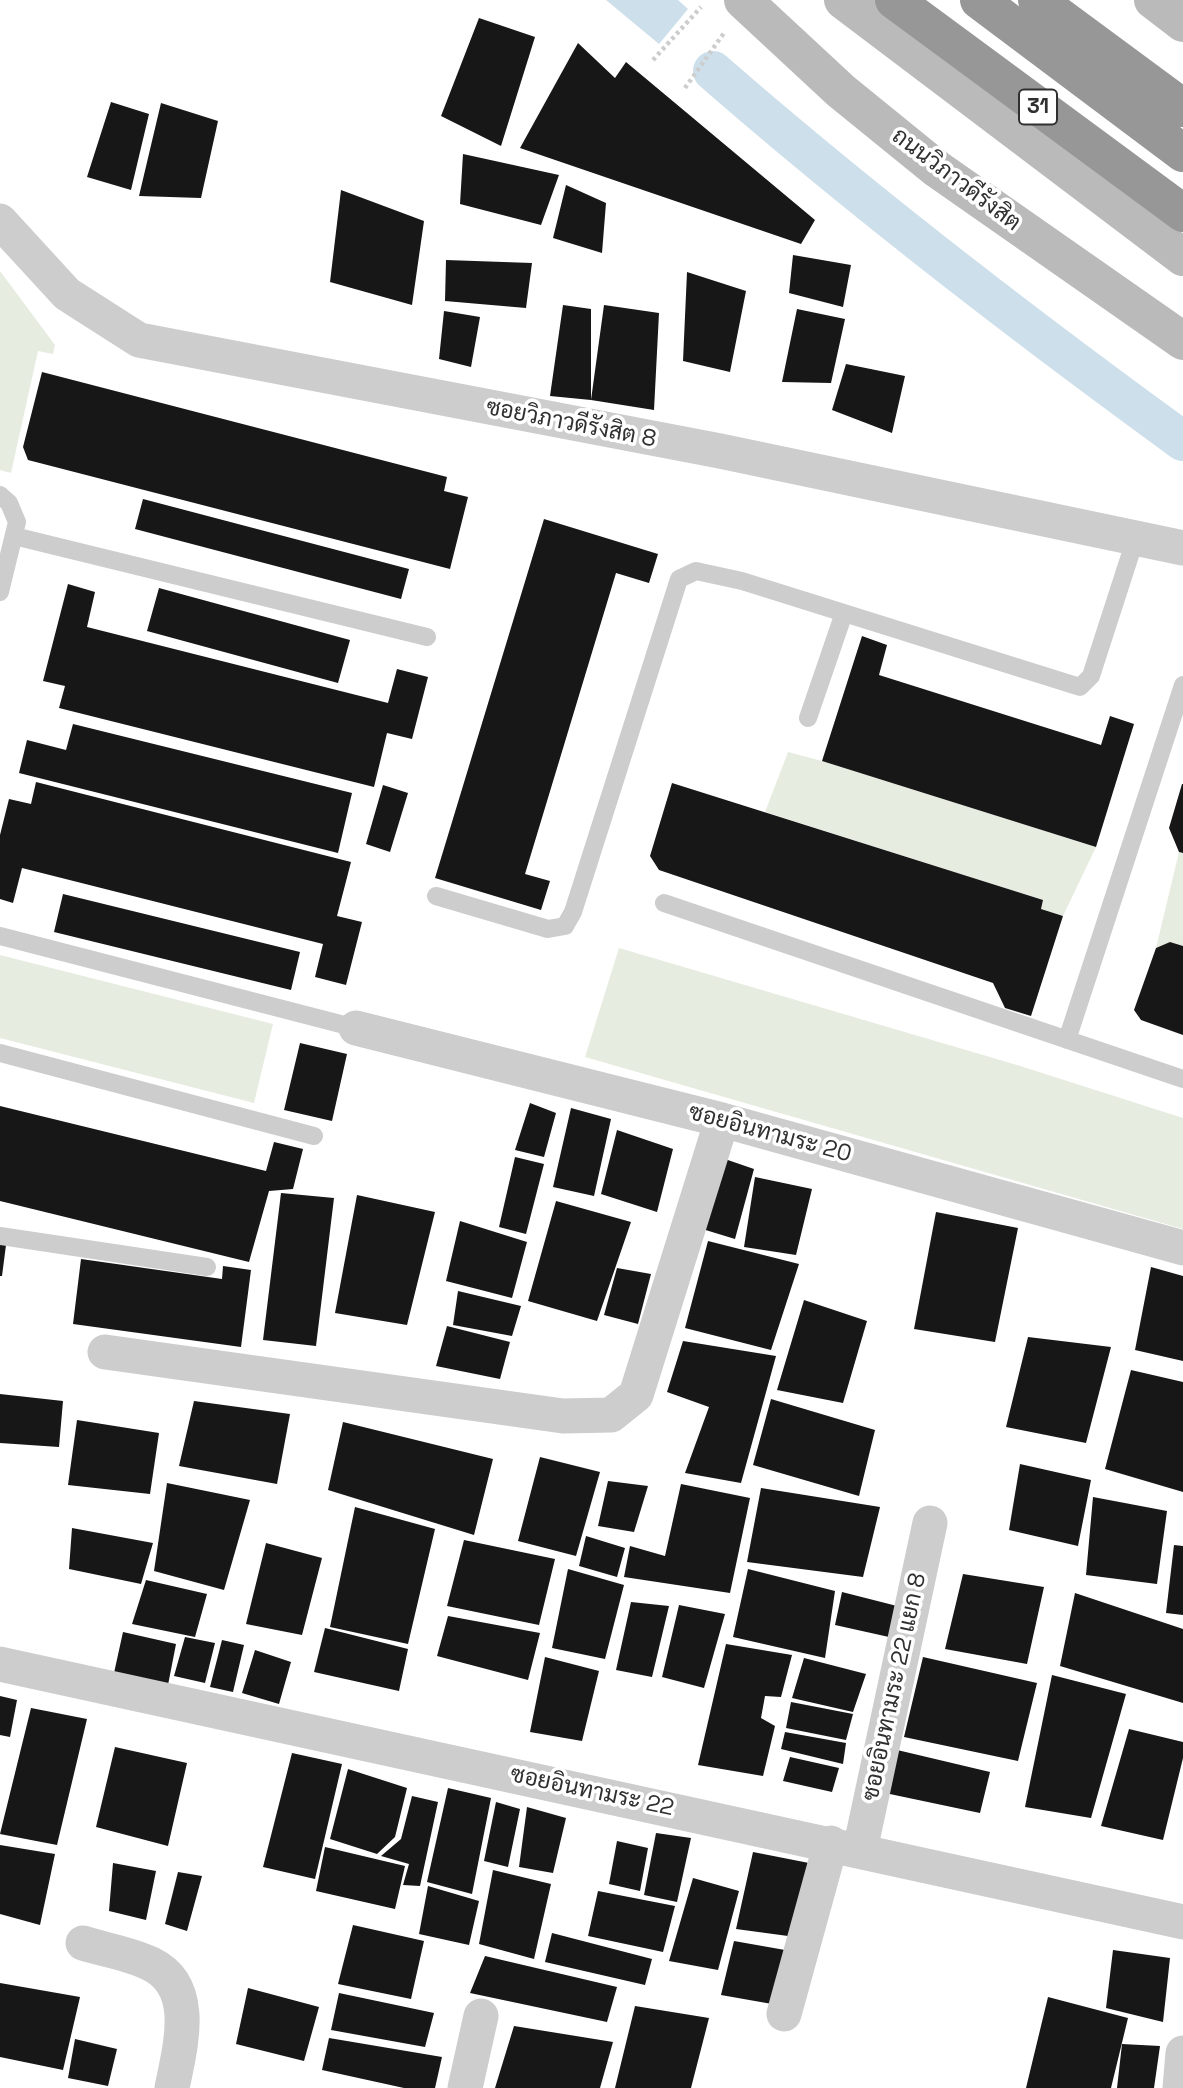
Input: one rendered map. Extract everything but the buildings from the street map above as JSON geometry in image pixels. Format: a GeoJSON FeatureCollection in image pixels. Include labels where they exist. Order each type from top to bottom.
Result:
{"type":"FeatureCollection","features":[{"type":"Feature","properties":{"kind":"highway","name":"31"},"geometry":{"type":"LineString","coordinates":[[894,0],[1183,213]]}},
{"type":"Feature","properties":{"kind":"highway","name":"31"},"geometry":{"type":"LineString","coordinates":[[979,0],[1183,153]]}},
{"type":"Feature","properties":{"kind":"highway"},"geometry":{"type":"LineString","coordinates":[[1037,0],[1183,108]]}},
{"type":"Feature","properties":{"kind":"highway"},"geometry":{"type":"LineString","coordinates":[[1060,0],[1183,90]]}},
{"type":"Feature","properties":{"kind":"main road","name":"31"},"geometry":{"type":"LineString","coordinates":[[843,0],[1183,257]]}},
{"type":"Feature","properties":{"kind":"main road"},"geometry":{"type":"LineString","coordinates":[[1153,0],[1183,23]]}},
{"type":"Feature","properties":{"kind":"main road","name":"ถนนวิภาวดีรังสิต"},"geometry":{"type":"LineString","coordinates":[[735,15],[841,91],[937,169],[1183,341]]}},
{"type":"Feature","properties":{"kind":"street","name":"ซอยวิภาวดีรังสิต 8"},"geometry":{"type":"LineString","coordinates":[[0,221],[67,295],[139,340],[720,452],[1183,548]]}},
{"type":"Feature","properties":{"kind":"street","name":"ซอยอินทามระ 20"},"geometry":{"type":"LineString","coordinates":[[356,1028],[722,1120],[1183,1248]]}},
{"type":"Feature","properties":{"kind":"street"},"geometry":{"type":"LineString","coordinates":[[105,1352],[563,1416],[611,1415],[636,1395],[722,1120]]}},
{"type":"Feature","properties":{"kind":"street","name":"ซอยอินทามระ 22 แยก 8"},"geometry":{"type":"LineString","coordinates":[[784,2014],[846,1847],[930,1523]]}},
{"type":"Feature","properties":{"kind":"street","name":"ซอยอินทามระ 22"},"geometry":{"type":"LineString","coordinates":[[0,1664],[1183,1922]]}},
{"type":"Feature","properties":{"kind":"street"},"geometry":{"type":"LineString","coordinates":[[83,1943],[153,1965],[178,1986],[183,2012],[172,2088]]}},
{"type":"Feature","properties":{"kind":"street"},"geometry":{"type":"LineString","coordinates":[[465,2088],[481,2016]]}},
{"type":"Feature","properties":{"kind":"street"},"geometry":{"type":"LineString","coordinates":[[1180,2088],[1183,2053]]}},
{"type":"Feature","properties":{"kind":"lane"},"geometry":{"type":"LineString","coordinates":[[0,495],[9,503],[17,522],[0,592]]}},
{"type":"Feature","properties":{"kind":"lane"},"geometry":{"type":"LineString","coordinates":[[14,536],[427,637]]}},
{"type":"Feature","properties":{"kind":"lane"},"geometry":{"type":"LineString","coordinates":[[436,896],[548,929],[565,926],[573,912],[679,579],[696,571],[742,581],[1080,687],[1091,676],[1135,540]]}},
{"type":"Feature","properties":{"kind":"lane"},"geometry":{"type":"LineString","coordinates":[[808,718],[844,613]]}},
{"type":"Feature","properties":{"kind":"lane"},"geometry":{"type":"LineString","coordinates":[[1067,1040],[1178,718],[1183,685]]}},
{"type":"Feature","properties":{"kind":"lane"},"geometry":{"type":"LineString","coordinates":[[664,903],[1183,1079]]}},
{"type":"Feature","properties":{"kind":"lane"},"geometry":{"type":"LineString","coordinates":[[0,936],[356,1028]]}},
{"type":"Feature","properties":{"kind":"lane"},"geometry":{"type":"LineString","coordinates":[[0,1053],[314,1136]]}},
{"type":"Feature","properties":{"kind":"lane"},"geometry":{"type":"LineString","coordinates":[[0,1236],[207,1267]]}},
{"type":"Feature","properties":{"kind":"path"},"geometry":{"type":"LineString","coordinates":[[653,60],[701,7]]}},
{"type":"Feature","properties":{"kind":"path"},"geometry":{"type":"LineString","coordinates":[[685,88],[735,15]]}},
{"type":"Feature","properties":{"kind":"shaded area"},"geometry":{"type":"Polygon","coordinates":[[[0,271],[55,345],[53,354],[38,351],[11,473],[0,470],[0,271]]]}},
{"type":"Feature","properties":{"kind":"shaded area"},"geometry":{"type":"Polygon","coordinates":[[[788,752],[1096,847],[1063,916],[1041,909],[1043,900],[765,812],[788,752]]]}},
{"type":"Feature","properties":{"kind":"shaded area"},"geometry":{"type":"Polygon","coordinates":[[[1179,852],[1183,853],[1183,946],[1170,942],[1156,948],[1179,852]]]}},
{"type":"Feature","properties":{"kind":"shaded area"},"geometry":{"type":"Polygon","coordinates":[[[619,948],[1017,1065],[1183,1118],[1183,1229],[585,1057],[619,948]]]}},
{"type":"Feature","properties":{"kind":"shaded area"},"geometry":{"type":"Polygon","coordinates":[[[0,955],[273,1024],[254,1103],[0,1038],[0,955]]]}},
{"type":"Feature","properties":{"kind":"water"},"geometry":{"type":"Polygon","coordinates":[[[606,0],[678,0],[688,9],[659,44],[606,0]]]}},
{"type":"Feature","properties":{"kind":"waterway"},"geometry":{"type":"LineString","coordinates":[[713,71],[827,168],[944,261],[1183,441]]}}]}
